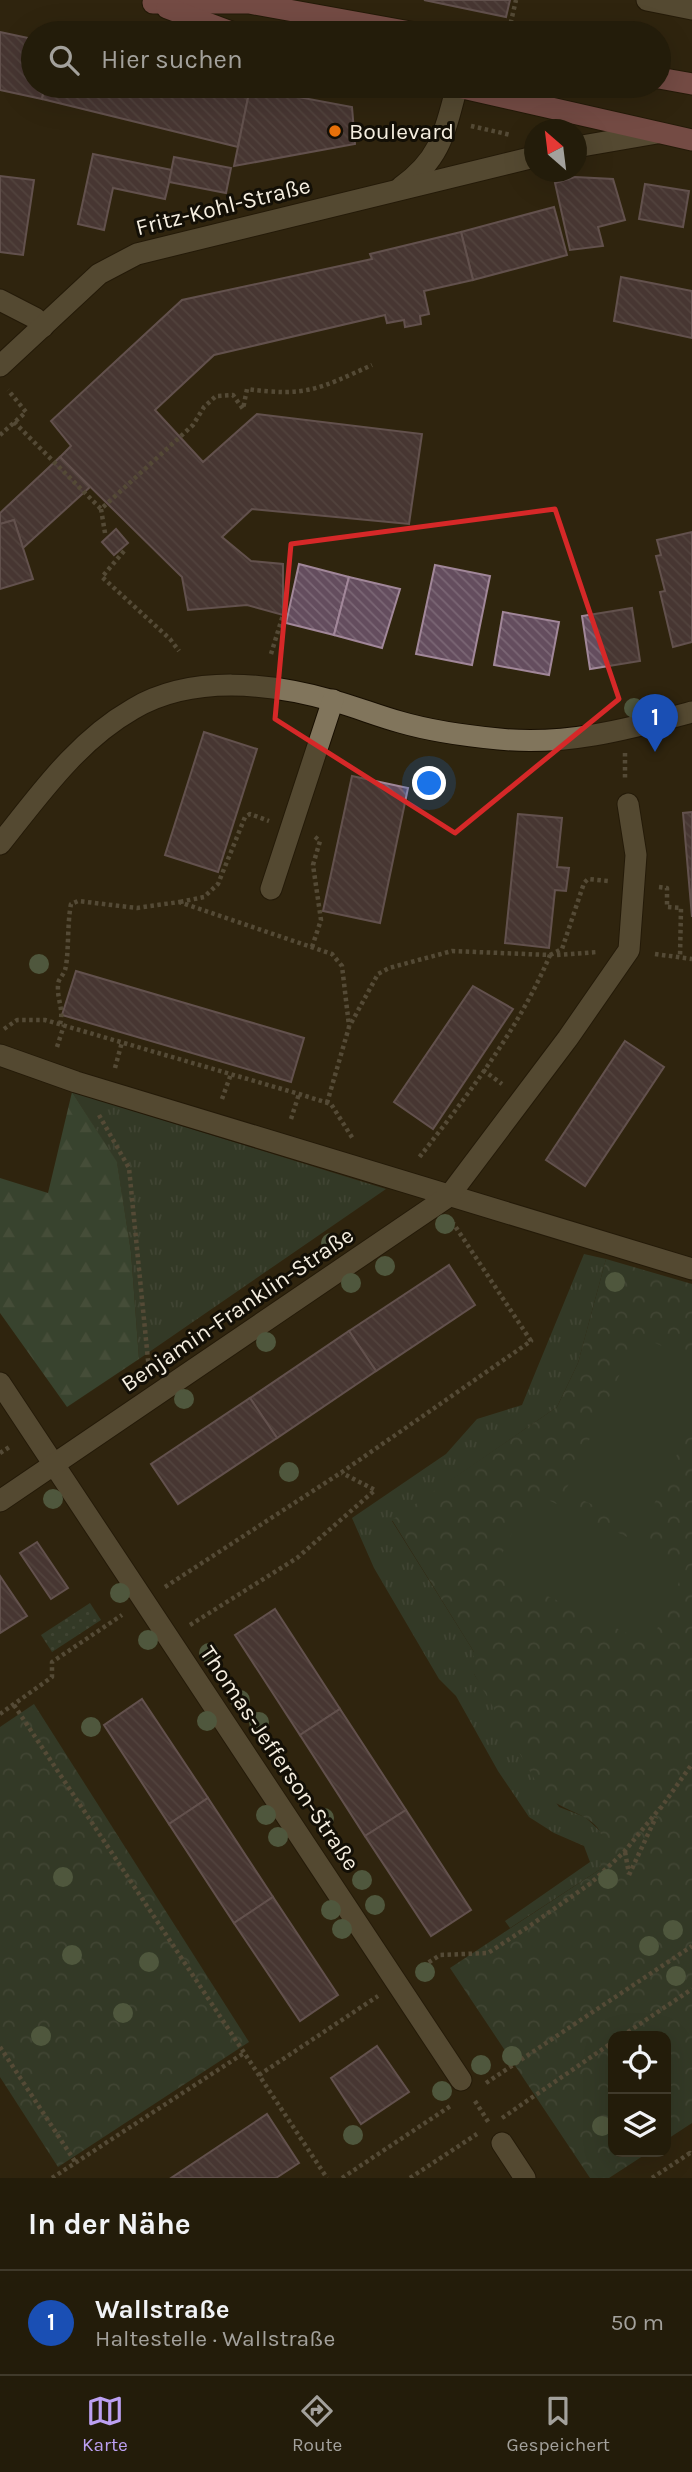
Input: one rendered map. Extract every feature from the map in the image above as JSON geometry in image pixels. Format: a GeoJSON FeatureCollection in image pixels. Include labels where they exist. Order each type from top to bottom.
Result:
{"type":"FeatureCollection","features":[{"type":"Feature","properties":{"kind":"main road"},"geometry":{"type":"LineString","coordinates":[[146,1],[201,21]]}},
{"type":"Feature","properties":{"kind":"main road"},"geometry":{"type":"LineString","coordinates":[[146,1],[248,3],[349,21]]}},
{"type":"Feature","properties":{"kind":"main road"},"geometry":{"type":"LineString","coordinates":[[671,80],[692,84]]}},
{"type":"Feature","properties":{"kind":"main road"},"geometry":{"type":"LineString","coordinates":[[508,98],[692,140]]}},
{"type":"Feature","properties":{"kind":"street"},"geometry":{"type":"LineString","coordinates":[[647,0],[692,9]]}},
{"type":"Feature","properties":{"kind":"street","name":"Fritz-Kohl-Straße"},"geometry":{"type":"LineString","coordinates":[[396,190],[431,161],[441,143],[453,98]]}},
{"type":"Feature","properties":{"kind":"street"},"geometry":{"type":"LineString","coordinates":[[587,145],[660,133]]}},
{"type":"Feature","properties":{"kind":"street","name":"Fritz-Kohl-Straße"},"geometry":{"type":"LineString","coordinates":[[0,366],[99,274],[137,254],[524,159]]}},
{"type":"Feature","properties":{"kind":"street"},"geometry":{"type":"LineString","coordinates":[[0,300],[35,318],[43,327]]}},
{"type":"Feature","properties":{"kind":"street"},"geometry":{"type":"LineString","coordinates":[[0,844],[63,766],[96,734],[135,708],[189,687],[234,685],[333,700],[401,723],[500,740],[572,740],[622,732],[692,712]]}},
{"type":"Feature","properties":{"kind":"street"},"geometry":{"type":"LineString","coordinates":[[271,889],[333,700]]}},
{"type":"Feature","properties":{"kind":"street"},"geometry":{"type":"LineString","coordinates":[[628,804],[636,855],[629,950]]}},
{"type":"Feature","properties":{"kind":"street","name":"Benjamin-Franklin-Straße"},"geometry":{"type":"LineString","coordinates":[[0,1501],[449,1196],[568,1038],[629,950]]}},
{"type":"Feature","properties":{"kind":"street"},"geometry":{"type":"LineString","coordinates":[[0,1055],[76,1082],[692,1269]]}},
{"type":"Feature","properties":{"kind":"street","name":"Thomas-Jefferson-Straße"},"geometry":{"type":"LineString","coordinates":[[0,1383],[465,2087]]}},
{"type":"Feature","properties":{"kind":"street"},"geometry":{"type":"LineString","coordinates":[[502,2143],[525,2178]]}},
{"type":"Feature","properties":{"kind":"path"},"geometry":{"type":"LineString","coordinates":[[511,21],[516,0]]}},
{"type":"Feature","properties":{"kind":"path"},"geometry":{"type":"LineString","coordinates":[[471,126],[522,138]]}},
{"type":"Feature","properties":{"kind":"path"},"geometry":{"type":"LineString","coordinates":[[101,509],[193,425],[204,407],[216,396],[233,395],[243,409],[247,388],[288,394],[320,388],[372,365]]}},
{"type":"Feature","properties":{"kind":"path"},"geometry":{"type":"LineString","coordinates":[[0,435],[26,412],[7,390]]}},
{"type":"Feature","properties":{"kind":"path"},"geometry":{"type":"LineString","coordinates":[[15,422],[101,509],[105,533]]}},
{"type":"Feature","properties":{"kind":"path"},"geometry":{"type":"LineString","coordinates":[[124,551],[102,577],[170,639],[178,651]]}},
{"type":"Feature","properties":{"kind":"path"},"geometry":{"type":"LineString","coordinates":[[271,653],[283,615]]}},
{"type":"Feature","properties":{"kind":"path"},"geometry":{"type":"LineString","coordinates":[[60,1024],[62,1008],[58,996],[58,981],[65,970],[66,926],[71,904],[78,901],[137,908],[179,902],[332,954],[342,966],[349,1027]]}},
{"type":"Feature","properties":{"kind":"path"},"geometry":{"type":"LineString","coordinates":[[327,1103],[349,1027],[372,981],[389,968],[452,951],[550,955],[629,950],[692,959]]}},
{"type":"Feature","properties":{"kind":"path"},"geometry":{"type":"LineString","coordinates":[[400,1181],[458,1107],[491,1059],[528,1001],[550,955]]}},
{"type":"Feature","properties":{"kind":"path"},"geometry":{"type":"LineString","coordinates":[[0,1030],[23,1019],[60,1024],[327,1103],[336,1109],[353,1140],[365,1144]]}},
{"type":"Feature","properties":{"kind":"path"},"geometry":{"type":"LineString","coordinates":[[76,1082],[129,1168],[151,1399]]}},
{"type":"Feature","properties":{"kind":"path"},"geometry":{"type":"LineString","coordinates":[[414,1160],[463,1177]]}},
{"type":"Feature","properties":{"kind":"path"},"geometry":{"type":"LineString","coordinates":[[0,1714],[52,1677],[52,1662],[342,1472],[531,1340],[451,1220],[449,1196]]}},
{"type":"Feature","properties":{"kind":"path"},"geometry":{"type":"LineString","coordinates":[[169,1639],[297,1558],[375,1490],[342,1472]]}},
{"type":"Feature","properties":{"kind":"path"},"geometry":{"type":"LineString","coordinates":[[14,1705],[327,2178]]}},
{"type":"Feature","properties":{"kind":"path"},"geometry":{"type":"LineString","coordinates":[[259,2075],[440,1955],[488,1953],[591,1884],[625,1852],[692,1764]]}},
{"type":"Feature","properties":{"kind":"path"},"geometry":{"type":"LineString","coordinates":[[625,1852],[629,1875],[660,1808]]}},
{"type":"Feature","properties":{"kind":"path"},"geometry":{"type":"LineString","coordinates":[[342,2178],[465,2087],[508,2068],[692,1946]]}},
{"type":"Feature","properties":{"kind":"path"},"geometry":{"type":"LineString","coordinates":[[629,2031],[692,1989]]}},
{"type":"Feature","properties":{"kind":"path"},"geometry":{"type":"LineString","coordinates":[[410,2178],[608,2045]]}},
{"type":"Feature","properties":{"kind":"path"},"geometry":{"type":"LineString","coordinates":[[0,2047],[76,2163]]}},
{"type":"Feature","properties":{"kind":"path"},"geometry":{"type":"LineString","coordinates":[[52,2178],[244,2053]]}},
{"type":"Feature","properties":{"kind":"path"},"geometry":{"type":"LineString","coordinates":[[465,2087],[491,2125]]}},
{"type":"Feature","properties":{"kind":"path"},"geometry":{"type":"LineString","coordinates":[[652,2178],[690,2153],[692,2156]]}},
{"type":"Feature","properties":{"kind":"highlighted area"},"geometry":{"type":"Polygon","coordinates":[[[555,509],[619,699],[455,833],[275,719],[291,544],[555,509]]]}},
{"type":"Feature","properties":{"kind":"green space"},"geometry":{"type":"Polygon","coordinates":[[[72,1092],[386,1189],[139,1359],[131,1252],[117,1163],[72,1092]]]}},
{"type":"Feature","properties":{"kind":"green space"},"geometry":{"type":"Polygon","coordinates":[[[72,1092],[117,1162],[131,1252],[139,1359],[67,1407],[0,1313],[0,1178],[48,1193],[72,1092]]]}},
{"type":"Feature","properties":{"kind":"green space"},"geometry":{"type":"Polygon","coordinates":[[[584,1254],[606,1259],[578,1363],[557,1407],[392,1521],[474,1652],[474,1674],[559,1807],[585,1817],[600,1831],[606,1846],[599,1870],[510,1928],[505,1921],[590,1862],[584,1846],[554,1833],[529,1817],[498,1771],[456,1696],[439,1679],[374,1568],[352,1518],[446,1454],[477,1419],[522,1405],[584,1254]]]}},
{"type":"Feature","properties":{"kind":"green space"},"geometry":{"type":"Polygon","coordinates":[[[606,1259],[692,1284],[692,2123],[671,2137],[671,2031],[608,2031],[608,2157],[641,2157],[609,2178],[590,2178],[450,1968],[599,1870],[603,1851],[602,1838],[598,1828],[590,1821],[543,1794],[474,1674],[474,1652],[392,1520],[557,1407],[578,1363],[606,1259]]]}},
{"type":"Feature","properties":{"kind":"green space"},"geometry":{"type":"Polygon","coordinates":[[[638,1335],[692,1360],[692,1422],[643,1528],[565,1492],[638,1335]]]}},
{"type":"Feature","properties":{"kind":"green space"},"geometry":{"type":"Polygon","coordinates":[[[531,1492],[687,1565],[650,1644],[494,1571],[531,1492]]]}},
{"type":"Feature","properties":{"kind":"green space"},"geometry":{"type":"Polygon","coordinates":[[[90,1603],[101,1620],[52,1652],[41,1635],[90,1603]]]}},
{"type":"Feature","properties":{"kind":"green space"},"geometry":{"type":"Polygon","coordinates":[[[34,1704],[249,2042],[58,2167],[0,2077],[0,1727],[34,1704]]]}},
{"type":"Feature","properties":{"kind":"building"},"geometry":{"type":"Polygon","coordinates":[[[424,0],[510,0],[506,17],[424,0]]]}},
{"type":"Feature","properties":{"kind":"building"},"geometry":{"type":"Polygon","coordinates":[[[0,32],[21,36],[21,94],[0,90],[0,32]]]}},
{"type":"Feature","properties":{"kind":"building"},"geometry":{"type":"Polygon","coordinates":[[[42,98],[248,98],[238,147],[42,98]]]}},
{"type":"Feature","properties":{"kind":"building"},"geometry":{"type":"Polygon","coordinates":[[[248,98],[304,98],[352,107],[355,144],[234,166],[248,98]]]}},
{"type":"Feature","properties":{"kind":"building"},"geometry":{"type":"Polygon","coordinates":[[[93,154],[172,170],[165,199],[113,188],[104,230],[78,224],[93,154]]]}},
{"type":"Feature","properties":{"kind":"building"},"geometry":{"type":"Polygon","coordinates":[[[174,157],[231,168],[226,193],[169,182],[174,157]]]}},
{"type":"Feature","properties":{"kind":"building"},"geometry":{"type":"Polygon","coordinates":[[[0,176],[34,180],[23,255],[0,252],[0,176]]]}},
{"type":"Feature","properties":{"kind":"building"},"geometry":{"type":"Polygon","coordinates":[[[587,178],[613,179],[625,220],[598,227],[603,246],[570,250],[555,183],[587,182],[587,178]]]}},
{"type":"Feature","properties":{"kind":"building"},"geometry":{"type":"Polygon","coordinates":[[[645,184],[689,191],[683,227],[639,219],[645,184]]]}},
{"type":"Feature","properties":{"kind":"building"},"geometry":{"type":"Polygon","coordinates":[[[554,207],[567,255],[473,280],[461,232],[554,207]]]}},
{"type":"Feature","properties":{"kind":"building"},"geometry":{"type":"Polygon","coordinates":[[[461,232],[473,280],[424,291],[429,314],[420,316],[421,324],[405,327],[404,320],[387,323],[385,315],[214,355],[155,410],[203,462],[257,414],[422,434],[409,524],[252,509],[222,537],[251,561],[283,564],[283,615],[247,605],[188,610],[182,577],[60,457],[71,446],[51,421],[182,300],[372,259],[370,254],[461,232]]]}},
{"type":"Feature","properties":{"kind":"building"},"geometry":{"type":"Polygon","coordinates":[[[621,277],[692,291],[692,338],[614,321],[621,277]]]}},
{"type":"Feature","properties":{"kind":"building"},"geometry":{"type":"Polygon","coordinates":[[[60,457],[90,487],[23,548],[14,520],[0,524],[0,513],[60,457]]]}},
{"type":"Feature","properties":{"kind":"building"},"geometry":{"type":"Polygon","coordinates":[[[14,520],[33,579],[0,589],[0,524],[14,520]]]}},
{"type":"Feature","properties":{"kind":"building"},"geometry":{"type":"Polygon","coordinates":[[[116,529],[128,543],[114,555],[102,542],[116,529]]]}},
{"type":"Feature","properties":{"kind":"building"},"geometry":{"type":"Polygon","coordinates":[[[692,532],[692,642],[673,647],[660,592],[665,591],[656,556],[661,555],[657,540],[692,532]]]}},
{"type":"Feature","properties":{"kind":"building"},"geometry":{"type":"Polygon","coordinates":[[[299,564],[349,577],[334,635],[286,623],[299,564]]]}},
{"type":"Feature","properties":{"kind":"building"},"geometry":{"type":"Polygon","coordinates":[[[435,565],[490,576],[472,665],[416,654],[435,565]]]}},
{"type":"Feature","properties":{"kind":"building"},"geometry":{"type":"Polygon","coordinates":[[[349,577],[400,589],[382,648],[334,635],[349,577]]]}},
{"type":"Feature","properties":{"kind":"building"},"geometry":{"type":"Polygon","coordinates":[[[632,608],[640,661],[590,669],[582,616],[632,608]]]}},
{"type":"Feature","properties":{"kind":"building"},"geometry":{"type":"Polygon","coordinates":[[[503,612],[559,622],[549,675],[494,665],[503,612]]]}},
{"type":"Feature","properties":{"kind":"building"},"geometry":{"type":"Polygon","coordinates":[[[204,732],[257,749],[218,872],[165,855],[204,732]]]}},
{"type":"Feature","properties":{"kind":"building"},"geometry":{"type":"Polygon","coordinates":[[[352,776],[408,788],[380,923],[323,911],[352,776]]]}},
{"type":"Feature","properties":{"kind":"building"},"geometry":{"type":"Polygon","coordinates":[[[692,812],[692,917],[683,813],[692,812]]]}},
{"type":"Feature","properties":{"kind":"building"},"geometry":{"type":"Polygon","coordinates":[[[518,814],[562,818],[557,867],[569,868],[566,891],[555,890],[549,948],[505,943],[518,814]]]}},
{"type":"Feature","properties":{"kind":"building"},"geometry":{"type":"Polygon","coordinates":[[[76,971],[304,1038],[291,1082],[62,1015],[76,971]]]}},
{"type":"Feature","properties":{"kind":"building"},"geometry":{"type":"Polygon","coordinates":[[[473,986],[513,1009],[433,1129],[394,1102],[473,986]]]}},
{"type":"Feature","properties":{"kind":"building"},"geometry":{"type":"Polygon","coordinates":[[[625,1041],[664,1067],[585,1186],[546,1160],[625,1041]]]}},
{"type":"Feature","properties":{"kind":"building"},"geometry":{"type":"Polygon","coordinates":[[[449,1265],[475,1305],[376,1371],[349,1331],[449,1265]]]}},
{"type":"Feature","properties":{"kind":"building"},"geometry":{"type":"Polygon","coordinates":[[[349,1331],[376,1371],[277,1438],[250,1398],[349,1331]]]}},
{"type":"Feature","properties":{"kind":"building"},"geometry":{"type":"Polygon","coordinates":[[[250,1398],[277,1438],[178,1504],[151,1464],[250,1398]]]}},
{"type":"Feature","properties":{"kind":"building"},"geometry":{"type":"Polygon","coordinates":[[[37,1542],[68,1588],[51,1599],[20,1553],[37,1542]]]}},
{"type":"Feature","properties":{"kind":"building"},"geometry":{"type":"Polygon","coordinates":[[[0,1576],[27,1616],[0,1633],[0,1576]]]}},
{"type":"Feature","properties":{"kind":"building"},"geometry":{"type":"Polygon","coordinates":[[[275,1609],[340,1709],[300,1735],[235,1635],[275,1609]]]}},
{"type":"Feature","properties":{"kind":"building"},"geometry":{"type":"Polygon","coordinates":[[[142,1699],[208,1798],[169,1824],[104,1725],[142,1699]]]}},
{"type":"Feature","properties":{"kind":"building"},"geometry":{"type":"Polygon","coordinates":[[[340,1709],[406,1810],[365,1836],[300,1735],[340,1709]]]}},
{"type":"Feature","properties":{"kind":"building"},"geometry":{"type":"Polygon","coordinates":[[[208,1798],[273,1897],[234,1923],[169,1824],[208,1798]]]}},
{"type":"Feature","properties":{"kind":"building"},"geometry":{"type":"Polygon","coordinates":[[[406,1810],[471,1910],[431,1936],[365,1836],[406,1810]]]}},
{"type":"Feature","properties":{"kind":"building"},"geometry":{"type":"Polygon","coordinates":[[[273,1897],[338,1995],[300,2021],[234,1923],[273,1897]]]}},
{"type":"Feature","properties":{"kind":"building"},"geometry":{"type":"Polygon","coordinates":[[[377,2046],[409,2092],[361,2124],[331,2078],[377,2046]]]}},
{"type":"Feature","properties":{"kind":"building"},"geometry":{"type":"Polygon","coordinates":[[[267,2114],[299,2163],[276,2178],[171,2178],[267,2114]]]}},
{"type":"Feature","properties":{"kind":"place","name":"Boulevard"},"geometry":{"type":"Point","coordinates":[335,131]}},
{"type":"Feature","properties":{"kind":"place","name":"Wallstraße"},"geometry":{"type":"Point","coordinates":[655,752]}}]}
